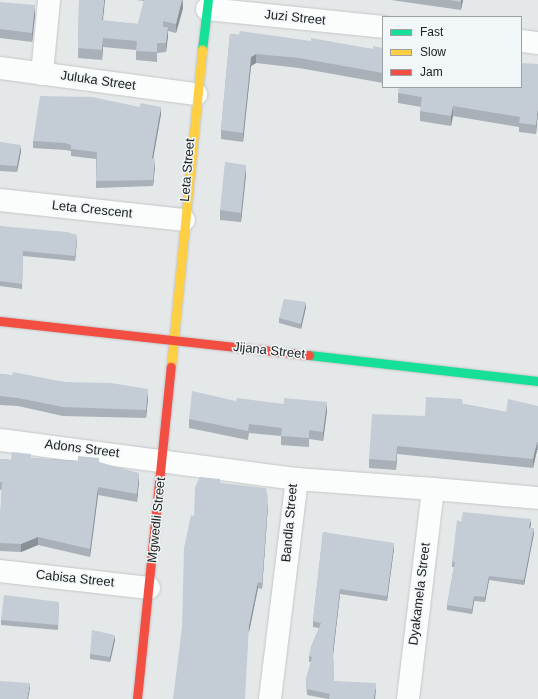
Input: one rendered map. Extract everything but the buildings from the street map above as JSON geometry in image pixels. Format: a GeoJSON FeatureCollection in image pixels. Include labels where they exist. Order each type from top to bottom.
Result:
{"type":"FeatureCollection","features":[{"type":"Feature","properties":{"kind":"street"},"geometry":{"type":"LineString","coordinates":[[42,74],[49,0]]}},
{"type":"Feature","properties":{"kind":"street","name":"Juzi Street"},"geometry":{"type":"LineString","coordinates":[[208,5],[382,27]]}},
{"type":"Feature","properties":{"kind":"street","name":"Leta Street"},"geometry":{"type":"LineString","coordinates":[[173,340],[196,94],[208,5]]}},
{"type":"Feature","properties":{"kind":"street"},"geometry":{"type":"LineString","coordinates":[[522,41],[538,43]]}},
{"type":"Feature","properties":{"kind":"street","name":"Juluka Street"},"geometry":{"type":"LineString","coordinates":[[0,68],[196,94]]}},
{"type":"Feature","properties":{"kind":"street","name":"Leta Crescent"},"geometry":{"type":"LineString","coordinates":[[0,200],[184,220]]}},
{"type":"Feature","properties":{"kind":"street","name":"Jijana Street"},"geometry":{"type":"LineString","coordinates":[[0,321],[538,381]]}},
{"type":"Feature","properties":{"kind":"street","name":"Mgwedli Street"},"geometry":{"type":"LineString","coordinates":[[137,699],[164,459],[173,340]]}},
{"type":"Feature","properties":{"kind":"street","name":"Adons Street"},"geometry":{"type":"LineString","coordinates":[[0,440],[164,459]]}},
{"type":"Feature","properties":{"kind":"street","name":"Bandla Street"},"geometry":{"type":"LineString","coordinates":[[164,459],[297,479],[270,699]]}},
{"type":"Feature","properties":{"kind":"street"},"geometry":{"type":"LineString","coordinates":[[297,479],[538,498]]}},
{"type":"Feature","properties":{"kind":"street","name":"Dyakamela Street"},"geometry":{"type":"LineString","coordinates":[[408,699],[433,489]]}},
{"type":"Feature","properties":{"kind":"street","name":"Cabisa Street"},"geometry":{"type":"LineString","coordinates":[[0,571],[149,588]]}},
{"type":"Feature","properties":{"kind":"traffic: fast"},"geometry":{"type":"LineString","coordinates":[[202,50],[208,0]]}},
{"type":"Feature","properties":{"kind":"traffic: fast"},"geometry":{"type":"LineString","coordinates":[[309,355],[538,381]]}},
{"type":"Feature","properties":{"kind":"traffic: slow"},"geometry":{"type":"LineString","coordinates":[[171,367],[202,50]]}},
{"type":"Feature","properties":{"kind":"traffic: jam"},"geometry":{"type":"LineString","coordinates":[[0,321],[309,355]]}},
{"type":"Feature","properties":{"kind":"traffic: jam"},"geometry":{"type":"LineString","coordinates":[[137,699],[171,367]]}}]}
